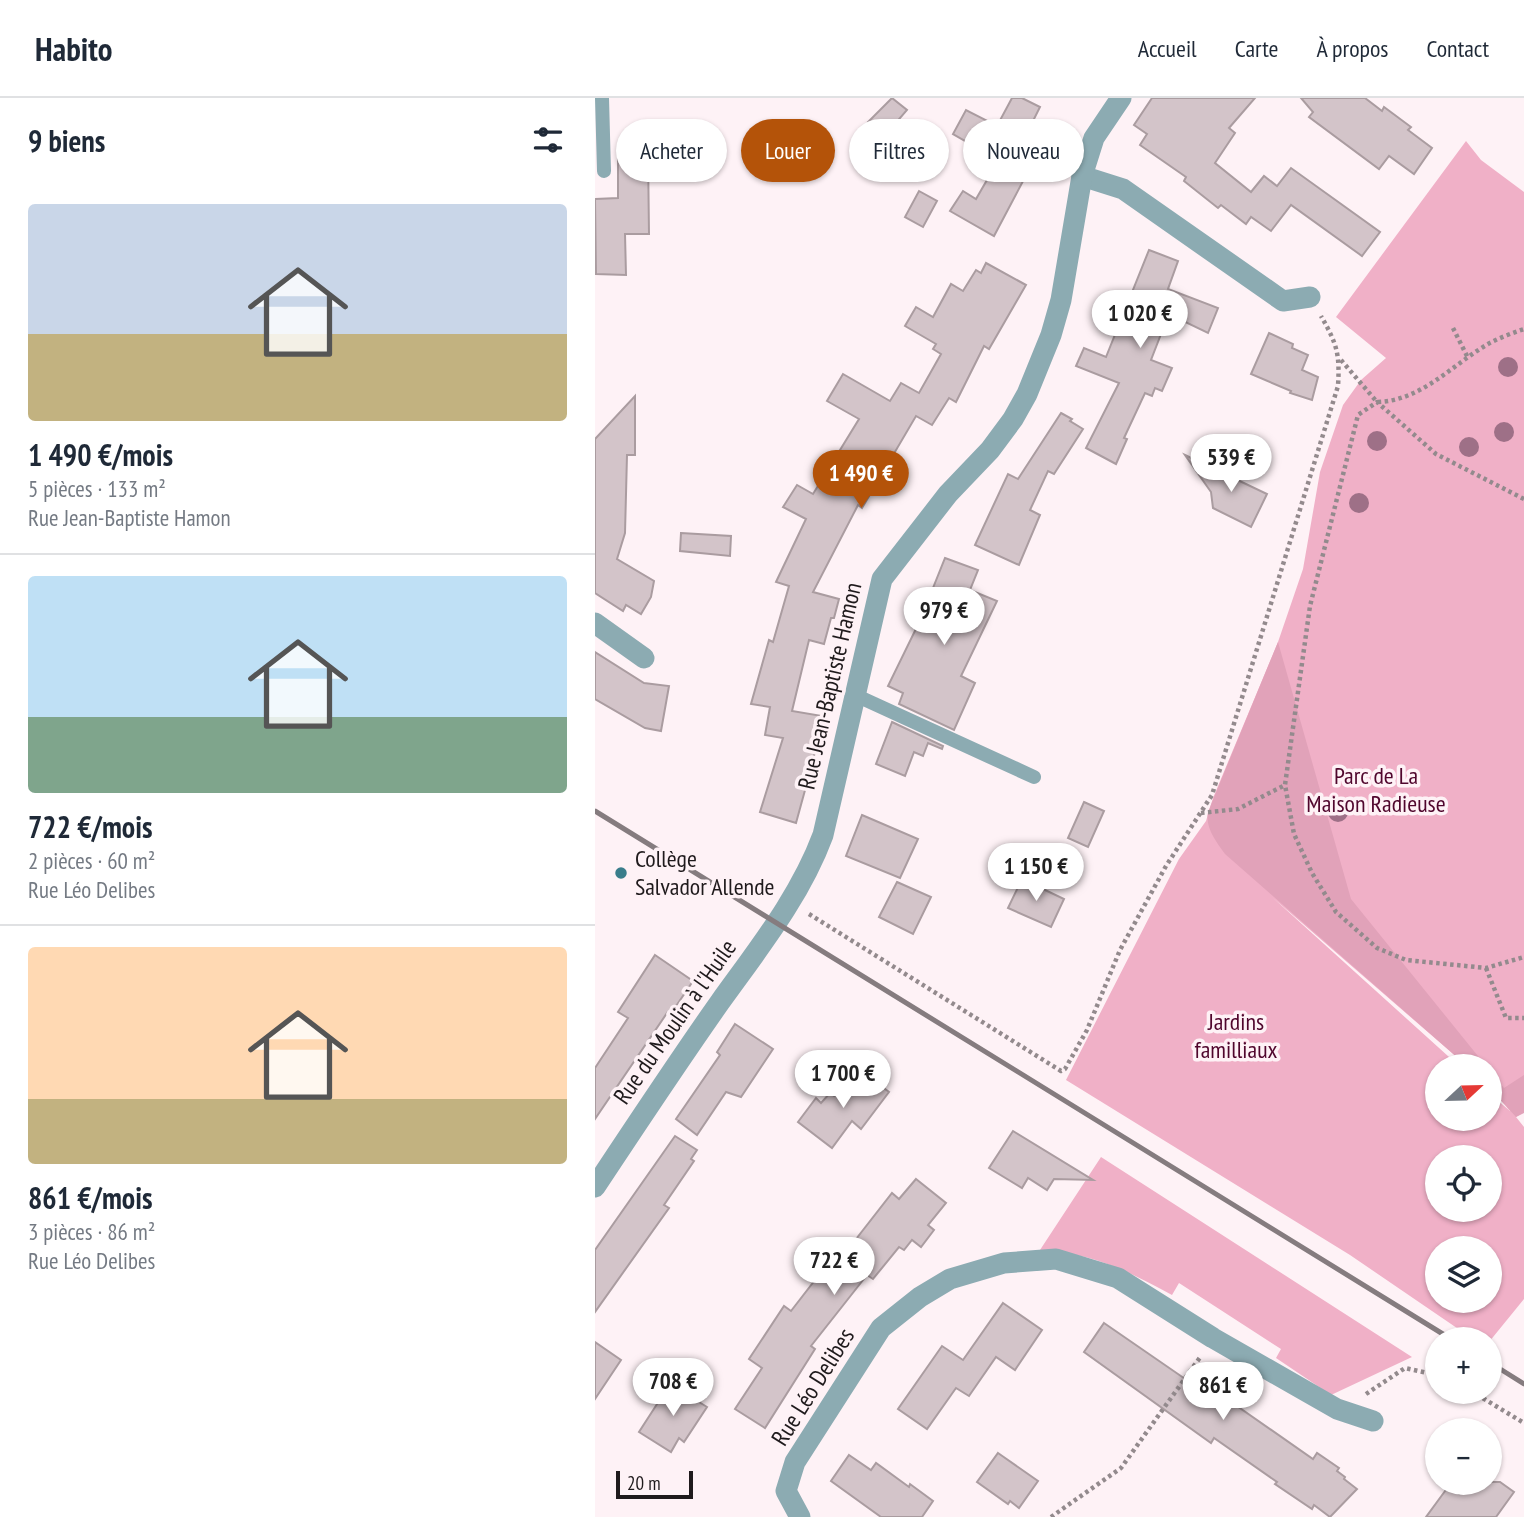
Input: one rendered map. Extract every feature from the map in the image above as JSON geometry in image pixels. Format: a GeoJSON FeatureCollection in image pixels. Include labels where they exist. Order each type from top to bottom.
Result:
{"type":"FeatureCollection","features":[{"type":"Feature","properties":{"kind":"street","name":"Rue Jean-Baptiste Hamon"},"geometry":{"type":"LineString","coordinates":[[1084,170],[1094,138],[1121,98]]}},
{"type":"Feature","properties":{"kind":"street"},"geometry":{"type":"LineString","coordinates":[[1084,178],[1123,189],[1283,301],[1310,297]]}},
{"type":"Feature","properties":{"kind":"street","name":"Rue Jean-Baptiste Hamon"},"geometry":{"type":"LineString","coordinates":[[776,922],[791,902],[823,835],[882,579],[948,494],[990,450],[1013,419],[1027,394],[1051,335],[1061,300],[1081,182]]}},
{"type":"Feature","properties":{"kind":"street"},"geometry":{"type":"LineString","coordinates":[[595,623],[644,657]]}},
{"type":"Feature","properties":{"kind":"street","name":"Rue du Moulin à l'Huile"},"geometry":{"type":"LineString","coordinates":[[595,1187],[683,1054],[776,922]]}},
{"type":"Feature","properties":{"kind":"street","name":"Rue Léo Delibes"},"geometry":{"type":"LineString","coordinates":[[800,1517],[786,1491],[795,1462],[881,1328],[920,1297],[950,1279],[1004,1263],[1056,1259],[1118,1278],[1213,1338],[1337,1409],[1373,1421]]}},
{"type":"Feature","properties":{"kind":"lane"},"geometry":{"type":"LineString","coordinates":[[602,98],[604,171]]}},
{"type":"Feature","properties":{"kind":"lane"},"geometry":{"type":"LineString","coordinates":[[855,695],[1034,777]]}},
{"type":"Feature","properties":{"kind":"path"},"geometry":{"type":"LineString","coordinates":[[791,902],[986,1026],[1061,1070],[1065,1069],[1087,1030],[1120,950],[1166,866],[1212,795],[1338,386],[1340,359],[1333,337],[1310,297]]}},
{"type":"Feature","properties":{"kind":"path"},"geometry":{"type":"LineString","coordinates":[[1453,328],[1468,358]]}},
{"type":"Feature","properties":{"kind":"path"},"geometry":{"type":"LineString","coordinates":[[1524,329],[1489,344],[1406,398],[1377,402],[1358,415],[1310,606],[1285,785],[1294,834],[1312,873],[1336,912],[1377,948],[1406,960],[1486,968],[1524,957]]}},
{"type":"Feature","properties":{"kind":"path"},"geometry":{"type":"LineString","coordinates":[[1340,359],[1377,402],[1436,454],[1524,499]]}},
{"type":"Feature","properties":{"kind":"path"},"geometry":{"type":"LineString","coordinates":[[1200,814],[1238,809],[1285,785]]}},
{"type":"Feature","properties":{"kind":"path"},"geometry":{"type":"LineString","coordinates":[[1486,968],[1506,1018],[1524,1018]]}},
{"type":"Feature","properties":{"kind":"path"},"geometry":{"type":"LineString","coordinates":[[1051,1517],[1121,1468],[1213,1338]]}},
{"type":"Feature","properties":{"kind":"path"},"geometry":{"type":"LineString","coordinates":[[1337,1409],[1379,1387],[1405,1368],[1425,1372]]}},
{"type":"Feature","properties":{"kind":"path"},"geometry":{"type":"LineString","coordinates":[[1493,1404],[1524,1423]]}},
{"type":"Feature","properties":{"kind":"green space"},"geometry":{"type":"Polygon","coordinates":[[[1466,141],[1481,160],[1524,192],[1524,1112],[1516,1117],[1524,1127],[1524,1299],[1501,1327],[1455,1327],[1435,1313],[1502,1313],[1502,1236],[1425,1236],[1425,1306],[1350,1255],[1066,1080],[1179,859],[1206,821],[1278,642],[1303,569],[1320,472],[1343,405],[1361,380],[1386,358],[1336,317],[1466,141]],[[1272,897],[1446,1054],[1425,1054],[1425,1131],[1502,1131],[1502,1104],[1510,1111],[1502,1102],[1502,1054],[1453,1054],[1272,897]]]}},
{"type":"Feature","properties":{"kind":"green space"},"geometry":{"type":"Polygon","coordinates":[[[1101,1157],[1412,1357],[1331,1395],[1276,1358],[1281,1349],[1179,1283],[1172,1295],[1093,1259],[1040,1250],[1101,1157]]]}},
{"type":"Feature","properties":{"kind":"shaded area"},"geometry":{"type":"Polygon","coordinates":[[[1278,642],[1351,899],[1476,1054],[1453,1054],[1225,854],[1212,834],[1208,812],[1278,642]]]}},
{"type":"Feature","properties":{"kind":"shaded area"},"geometry":{"type":"Polygon","coordinates":[[[1524,1075],[1524,1113],[1516,1117],[1502,1101],[1502,1086],[1504,1088],[1524,1075]]]}},
{"type":"Feature","properties":{"kind":"building"},"geometry":{"type":"Polygon","coordinates":[[[892,98],[907,110],[899,119],[871,119],[892,98]]]}},
{"type":"Feature","properties":{"kind":"building"},"geometry":{"type":"Polygon","coordinates":[[[1012,98],[1022,98],[1040,107],[1034,119],[1001,119],[1012,98]]]}},
{"type":"Feature","properties":{"kind":"building"},"geometry":{"type":"Polygon","coordinates":[[[1152,98],[1255,98],[1229,128],[1235,133],[1215,163],[1251,192],[1264,176],[1277,186],[1291,168],[1380,232],[1362,256],[1291,205],[1271,231],[1251,217],[1246,224],[1221,205],[1218,208],[1184,181],[1186,177],[1140,145],[1147,134],[1134,125],[1152,98]]]}},
{"type":"Feature","properties":{"kind":"building"},"geometry":{"type":"Polygon","coordinates":[[[1301,98],[1365,98],[1382,111],[1384,107],[1411,127],[1408,130],[1432,148],[1414,174],[1389,156],[1379,169],[1309,117],[1313,112],[1301,98]]]}},
{"type":"Feature","properties":{"kind":"building"},"geometry":{"type":"Polygon","coordinates":[[[966,110],[983,119],[963,119],[963,140],[953,134],[966,110]]]}},
{"type":"Feature","properties":{"kind":"building"},"geometry":{"type":"Polygon","coordinates":[[[618,182],[648,182],[649,234],[625,234],[626,275],[596,274],[595,199],[618,198],[618,182]]]}},
{"type":"Feature","properties":{"kind":"building"},"geometry":{"type":"Polygon","coordinates":[[[986,182],[1023,182],[994,236],[950,211],[963,191],[976,199],[986,182]]]}},
{"type":"Feature","properties":{"kind":"building"},"geometry":{"type":"Polygon","coordinates":[[[919,191],[937,201],[923,227],[905,217],[919,191]]]}},
{"type":"Feature","properties":{"kind":"building"},"geometry":{"type":"Polygon","coordinates":[[[1149,250],[1178,261],[1168,289],[1218,308],[1208,333],[1168,316],[1151,360],[1172,368],[1162,391],[1155,388],[1152,396],[1145,393],[1124,438],[1127,439],[1116,464],[1086,448],[1119,383],[1076,366],[1084,348],[1106,357],[1149,250]]]}},
{"type":"Feature","properties":{"kind":"building"},"geometry":{"type":"Polygon","coordinates":[[[986,263],[1026,285],[989,349],[984,346],[956,402],[949,398],[932,425],[916,416],[862,508],[858,505],[813,592],[839,599],[824,644],[809,640],[792,711],[822,716],[813,761],[796,823],[760,812],[783,738],[765,735],[770,707],[751,704],[769,640],[773,642],[789,586],[776,582],[806,519],[783,507],[797,485],[813,494],[859,419],[827,401],[843,374],[890,401],[901,383],[919,393],[941,354],[933,349],[936,344],[905,326],[916,307],[933,317],[951,284],[963,291],[976,270],[981,273],[986,263]]]}},
{"type":"Feature","properties":{"kind":"building"},"geometry":{"type":"Polygon","coordinates":[[[1269,333],[1293,344],[1292,348],[1308,355],[1302,370],[1318,377],[1312,400],[1290,393],[1291,391],[1251,374],[1269,333]]]}},
{"type":"Feature","properties":{"kind":"building"},"geometry":{"type":"Polygon","coordinates":[[[635,396],[635,455],[627,455],[625,533],[617,559],[654,581],[651,597],[641,614],[626,605],[623,611],[595,593],[595,439],[635,396]]]}},
{"type":"Feature","properties":{"kind":"building"},"geometry":{"type":"Polygon","coordinates":[[[1061,413],[1083,429],[1054,474],[1048,471],[1030,510],[1040,515],[1019,565],[975,545],[1008,474],[1018,479],[1061,413]]]}},
{"type":"Feature","properties":{"kind":"building"},"geometry":{"type":"Polygon","coordinates":[[[1185,455],[1267,494],[1251,527],[1213,508],[1211,492],[1185,455]]]}},
{"type":"Feature","properties":{"kind":"building"},"geometry":{"type":"Polygon","coordinates":[[[681,533],[731,536],[730,556],[680,551],[681,533]]]}},
{"type":"Feature","properties":{"kind":"building"},"geometry":{"type":"Polygon","coordinates":[[[945,558],[978,570],[970,590],[997,601],[961,676],[975,683],[954,730],[899,704],[903,693],[888,686],[933,594],[931,593],[945,558]]]}},
{"type":"Feature","properties":{"kind":"building"},"geometry":{"type":"Polygon","coordinates":[[[595,652],[644,683],[669,686],[661,731],[645,728],[595,699],[595,652]]]}},
{"type":"Feature","properties":{"kind":"building"},"geometry":{"type":"Polygon","coordinates":[[[892,722],[943,746],[942,749],[928,743],[923,756],[914,752],[905,776],[876,764],[892,722]]]}},
{"type":"Feature","properties":{"kind":"building"},"geometry":{"type":"Polygon","coordinates":[[[1084,802],[1104,811],[1088,847],[1068,838],[1084,802]]]}},
{"type":"Feature","properties":{"kind":"building"},"geometry":{"type":"Polygon","coordinates":[[[862,815],[918,839],[900,878],[846,856],[862,815]]]}},
{"type":"Feature","properties":{"kind":"building"},"geometry":{"type":"Polygon","coordinates":[[[1022,879],[1064,899],[1051,927],[1008,908],[1022,879]]]}},
{"type":"Feature","properties":{"kind":"building"},"geometry":{"type":"Polygon","coordinates":[[[897,882],[931,897],[913,934],[879,917],[897,882]]]}},
{"type":"Feature","properties":{"kind":"building"},"geometry":{"type":"Polygon","coordinates":[[[655,955],[693,981],[670,1015],[667,1013],[595,1119],[595,1068],[628,1018],[618,1012],[655,955]]]}},
{"type":"Feature","properties":{"kind":"building"},"geometry":{"type":"Polygon","coordinates":[[[735,1024],[773,1049],[741,1097],[726,1092],[697,1135],[676,1119],[720,1055],[717,1052],[735,1024]]]}},
{"type":"Feature","properties":{"kind":"building"},"geometry":{"type":"Polygon","coordinates":[[[864,1073],[889,1092],[861,1129],[852,1121],[832,1148],[798,1122],[816,1098],[821,1103],[830,1093],[834,1096],[843,1086],[852,1094],[864,1073]]]}},
{"type":"Feature","properties":{"kind":"building"},"geometry":{"type":"Polygon","coordinates":[[[1013,1131],[1093,1180],[1054,1179],[1047,1190],[1028,1178],[1022,1188],[989,1168],[1013,1131]]]}},
{"type":"Feature","properties":{"kind":"building"},"geometry":{"type":"Polygon","coordinates":[[[675,1136],[697,1150],[691,1159],[694,1161],[664,1205],[669,1208],[595,1312],[595,1250],[675,1136]]]}},
{"type":"Feature","properties":{"kind":"building"},"geometry":{"type":"Polygon","coordinates":[[[916,1179],[946,1203],[928,1225],[934,1230],[921,1247],[912,1240],[904,1250],[899,1247],[873,1279],[867,1275],[811,1346],[815,1349],[765,1428],[735,1409],[762,1368],[749,1359],[784,1306],[791,1311],[829,1262],[835,1266],[892,1193],[899,1199],[916,1179]]]}},
{"type":"Feature","properties":{"kind":"building"},"geometry":{"type":"Polygon","coordinates":[[[1003,1303],[1042,1330],[1015,1370],[996,1357],[969,1396],[956,1388],[927,1429],[898,1409],[942,1346],[963,1360],[1003,1303]]]}},
{"type":"Feature","properties":{"kind":"building"},"geometry":{"type":"Polygon","coordinates":[[[1104,1323],[1191,1383],[1197,1375],[1215,1387],[1217,1384],[1241,1401],[1237,1406],[1313,1459],[1317,1453],[1339,1468],[1337,1471],[1357,1489],[1330,1517],[1314,1505],[1312,1509],[1275,1484],[1277,1482],[1214,1438],[1211,1443],[1084,1352],[1104,1323]]]}},
{"type":"Feature","properties":{"kind":"building"},"geometry":{"type":"Polygon","coordinates":[[[595,1342],[621,1360],[595,1399],[595,1342]]]}},
{"type":"Feature","properties":{"kind":"building"},"geometry":{"type":"Polygon","coordinates":[[[670,1384],[707,1407],[684,1442],[679,1438],[671,1452],[639,1432],[670,1384]]]}},
{"type":"Feature","properties":{"kind":"building"},"geometry":{"type":"Polygon","coordinates":[[[998,1453],[1038,1481],[1019,1508],[1010,1501],[1008,1504],[977,1482],[998,1453]]]}},
{"type":"Feature","properties":{"kind":"building"},"geometry":{"type":"Polygon","coordinates":[[[849,1455],[871,1470],[876,1463],[933,1501],[922,1517],[881,1517],[831,1481],[849,1455]]]}},
{"type":"Feature","properties":{"kind":"building"},"geometry":{"type":"Polygon","coordinates":[[[1502,1483],[1514,1492],[1496,1517],[1426,1517],[1442,1495],[1502,1495],[1502,1483]]]}},
{"type":"Feature","properties":{"kind":"railway"},"geometry":{"type":"LineString","coordinates":[[595,811],[1432,1327]]}},
{"type":"Feature","properties":{"kind":"railway"},"geometry":{"type":"LineString","coordinates":[[1502,1370],[1524,1384]]}},
{"type":"Feature","properties":{"kind":"place","name":"Collège Salvador Allende"},"geometry":{"type":"Point","coordinates":[621,873]}},
{"type":"Feature","properties":{"kind":"park label","name":"Parc de La Maison Radieuse"},"geometry":{"type":"Point","coordinates":[1376,790]}},
{"type":"Feature","properties":{"kind":"park label","name":"Jardins familliaux"},"geometry":{"type":"Point","coordinates":[1236,1036]}}]}
